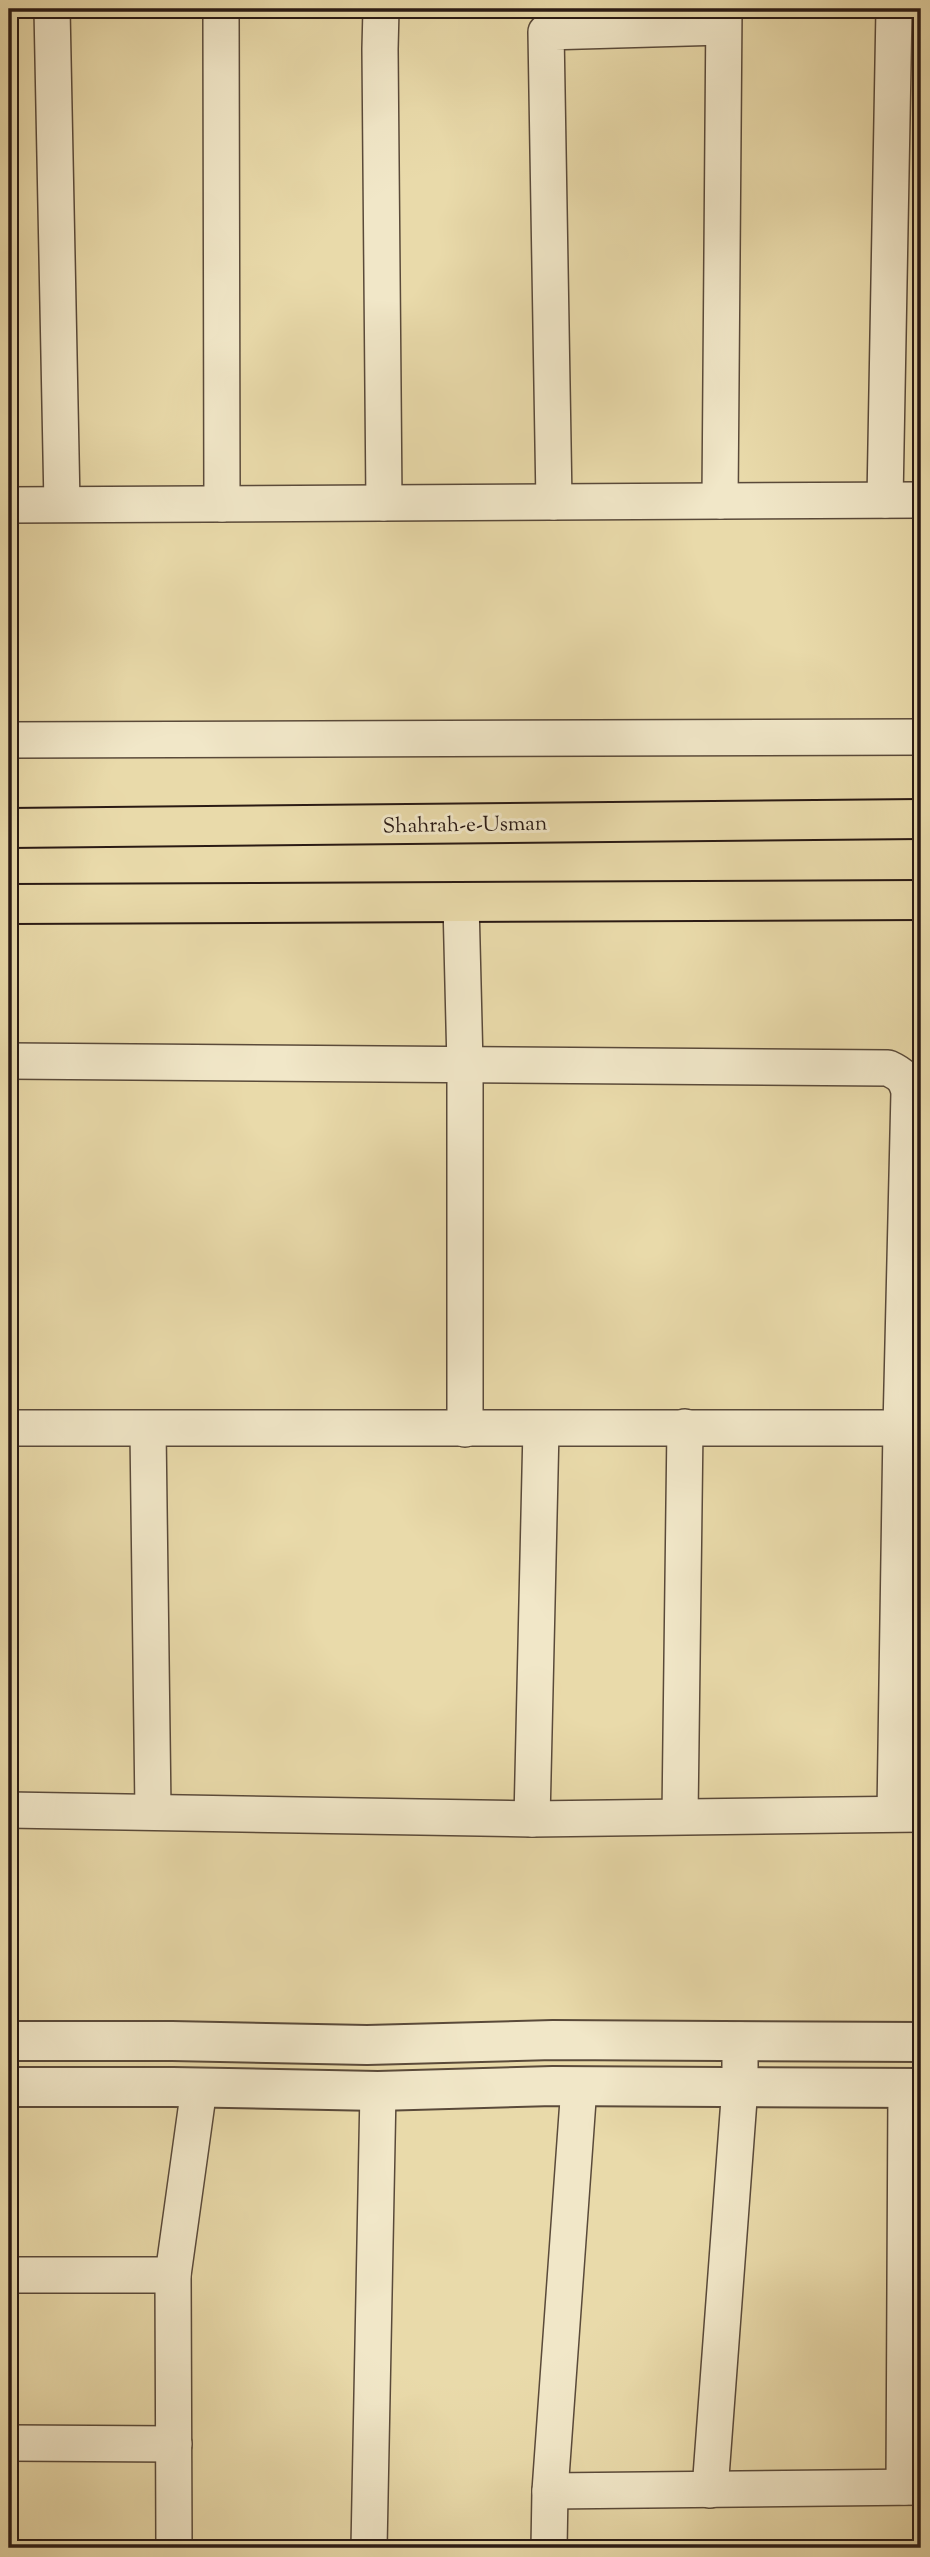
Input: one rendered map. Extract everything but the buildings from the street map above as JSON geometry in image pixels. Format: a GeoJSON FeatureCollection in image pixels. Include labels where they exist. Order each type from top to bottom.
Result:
{"type":"FeatureCollection","features":[{"type":"Feature","properties":{"kind":"main road","name":"Shahrah-e-Usman"},"geometry":{"type":"LineString","coordinates":[[9,828],[921,819]]}},
{"type":"Feature","properties":{"kind":"main road"},"geometry":{"type":"LineString","coordinates":[[9,904],[921,900]]}},
{"type":"Feature","properties":{"kind":"street"},"geometry":{"type":"LineString","coordinates":[[52,9],[62,504]]}},
{"type":"Feature","properties":{"kind":"street"},"geometry":{"type":"LineString","coordinates":[[220,9],[222,504]]}},
{"type":"Feature","properties":{"kind":"street"},"geometry":{"type":"LineString","coordinates":[[381,9],[384,503]]}},
{"type":"Feature","properties":{"kind":"street"},"geometry":{"type":"LineString","coordinates":[[885,500],[894,9]]}},
{"type":"Feature","properties":{"kind":"street"},"geometry":{"type":"LineString","coordinates":[[554,502],[546,32],[723,18],[720,501]]}},
{"type":"Feature","properties":{"kind":"street"},"geometry":{"type":"LineString","coordinates":[[9,505],[921,500]]}},
{"type":"Feature","properties":{"kind":"street"},"geometry":{"type":"LineString","coordinates":[[9,740],[921,737]]}},
{"type":"Feature","properties":{"kind":"street"},"geometry":{"type":"LineString","coordinates":[[461,903],[465,1065],[465,1429]]}},
{"type":"Feature","properties":{"kind":"street"},"geometry":{"type":"LineString","coordinates":[[9,1061],[888,1068],[898,1072],[904,1078],[909,1092],[911,1428],[908,1814],[532,1819],[9,1810]]}},
{"type":"Feature","properties":{"kind":"street"},"geometry":{"type":"LineString","coordinates":[[680,1816],[685,1427]]}},
{"type":"Feature","properties":{"kind":"street"},"geometry":{"type":"LineString","coordinates":[[9,1428],[911,1428]]}},
{"type":"Feature","properties":{"kind":"street"},"geometry":{"type":"LineString","coordinates":[[532,1819],[541,1429]]}},
{"type":"Feature","properties":{"kind":"street"},"geometry":{"type":"LineString","coordinates":[[148,1430],[153,1811]]}},
{"type":"Feature","properties":{"kind":"street"},"geometry":{"type":"LineString","coordinates":[[9,2041],[367,2045],[553,2040],[921,2042]]}},
{"type":"Feature","properties":{"kind":"street"},"geometry":{"type":"LineString","coordinates":[[710,2490],[740,2086],[740,2040]]}},
{"type":"Feature","properties":{"kind":"street"},"geometry":{"type":"LineString","coordinates":[[549,2548],[550,2491],[579,2086]]}},
{"type":"Feature","properties":{"kind":"street"},"geometry":{"type":"LineString","coordinates":[[9,2087],[378,2091],[579,2086],[913,2088],[912,2487],[550,2491]]}},
{"type":"Feature","properties":{"kind":"street"},"geometry":{"type":"LineString","coordinates":[[174,2548],[173,2274],[199,2088]]}},
{"type":"Feature","properties":{"kind":"street"},"geometry":{"type":"LineString","coordinates":[[369,2548],[378,2091]]}},
{"type":"Feature","properties":{"kind":"street"},"geometry":{"type":"LineString","coordinates":[[9,2275],[173,2274]]}},
{"type":"Feature","properties":{"kind":"street"},"geometry":{"type":"LineString","coordinates":[[9,2443],[174,2444]]}}]}
